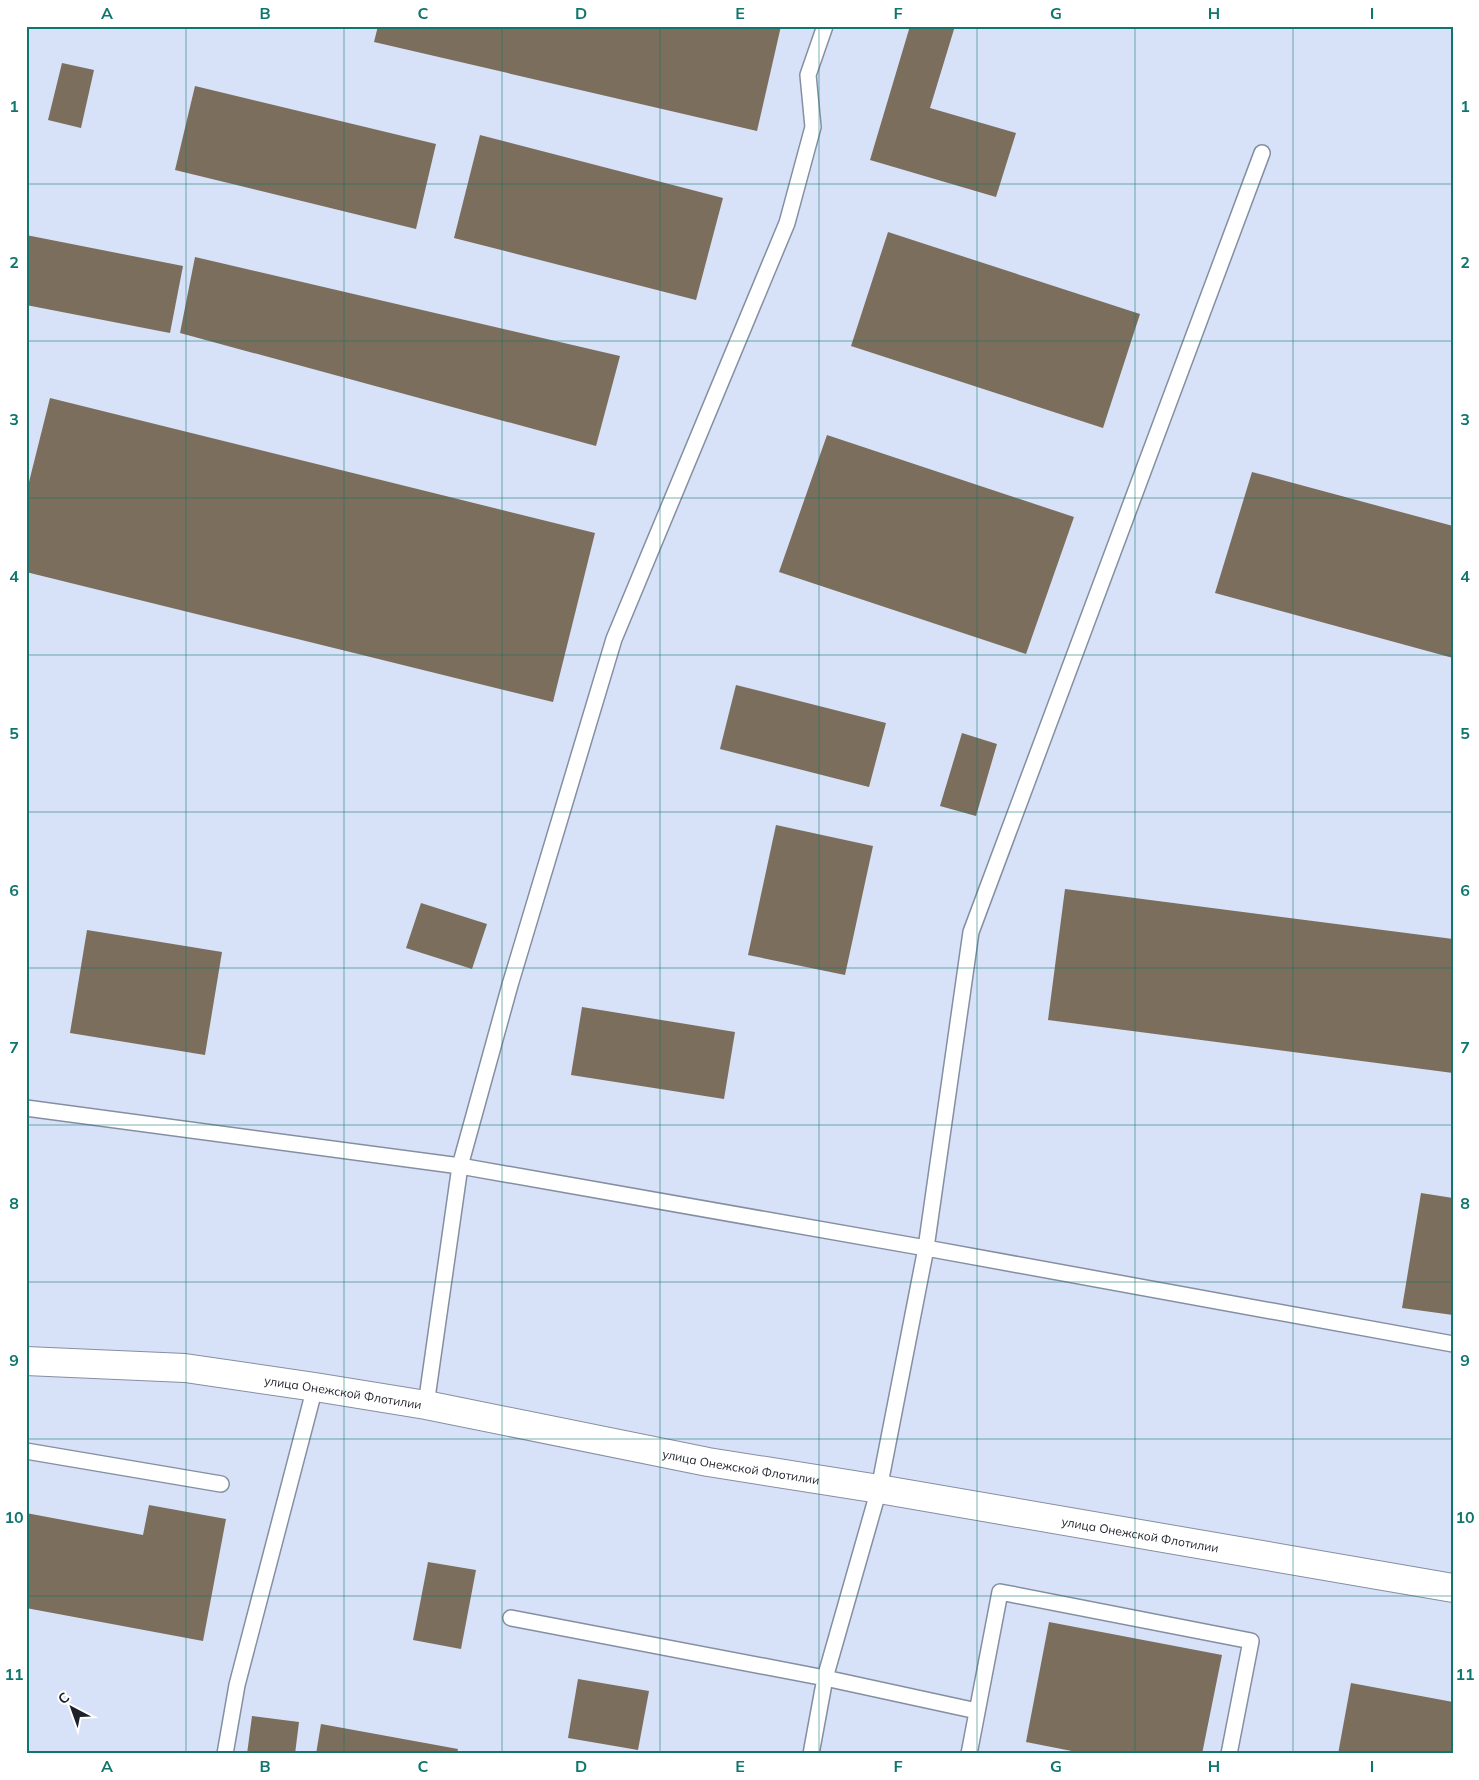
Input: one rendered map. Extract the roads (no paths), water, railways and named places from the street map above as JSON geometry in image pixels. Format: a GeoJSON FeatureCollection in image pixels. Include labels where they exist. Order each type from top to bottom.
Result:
{"type":"FeatureCollection","features":[{"type":"Feature","properties":{"kind":"main road","name":"улица Онежской Флотилии"},"geometry":{"type":"LineString","coordinates":[[26,1361],[185,1368],[315,1386],[426,1405],[708,1462],[879,1489],[1453,1588]]}},
{"type":"Feature","properties":{"kind":"lane"},"geometry":{"type":"LineString","coordinates":[[426,1405],[460,1166],[510,985],[614,639],[786,222],[813,127],[808,75],[825,26]]}},
{"type":"Feature","properties":{"kind":"lane"},"geometry":{"type":"LineString","coordinates":[[811,1754],[826,1678],[879,1489],[926,1248],[971,932],[1262,153]]}},
{"type":"Feature","properties":{"kind":"lane"},"geometry":{"type":"LineString","coordinates":[[26,1108],[460,1166],[926,1248],[1453,1344]]}},
{"type":"Feature","properties":{"kind":"lane"},"geometry":{"type":"LineString","coordinates":[[226,1754],[237,1685],[315,1386]]}},
{"type":"Feature","properties":{"kind":"lane"},"geometry":{"type":"LineString","coordinates":[[26,1451],[221,1484]]}},
{"type":"Feature","properties":{"kind":"lane"},"geometry":{"type":"LineString","coordinates":[[969,1754],[1000,1592],[1251,1641],[1229,1754]]}},
{"type":"Feature","properties":{"kind":"lane"},"geometry":{"type":"LineString","coordinates":[[511,1618],[826,1678],[977,1711]]}}]}
